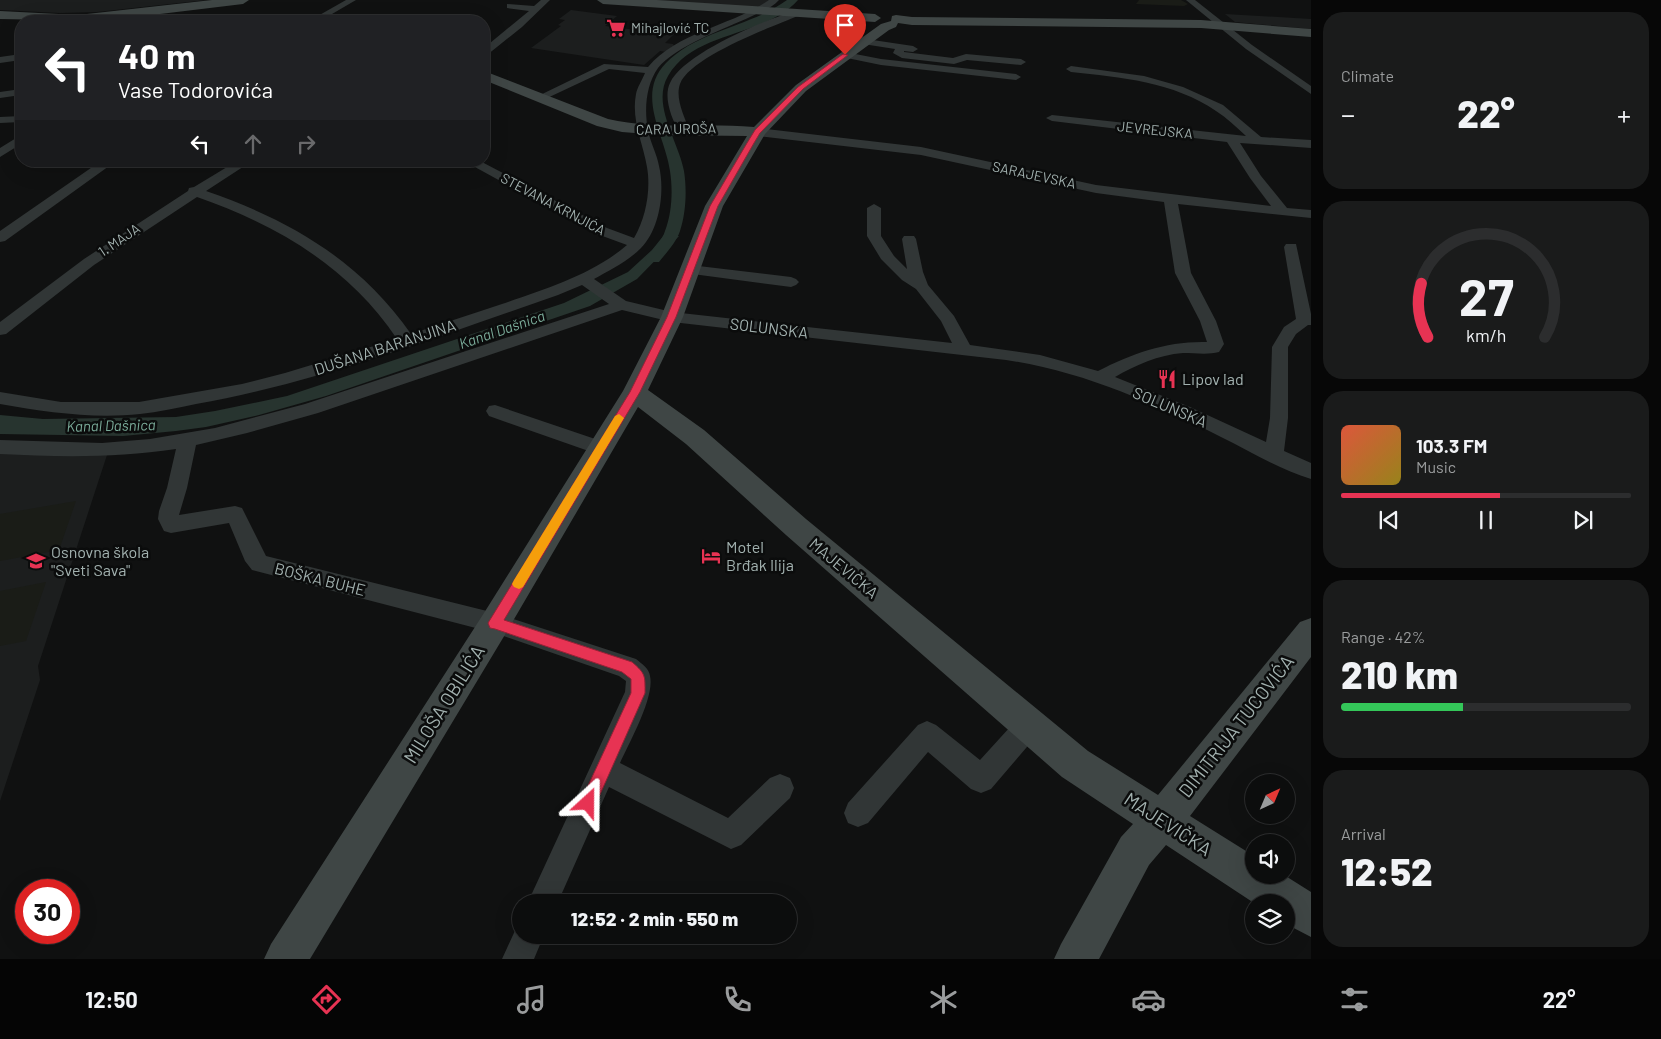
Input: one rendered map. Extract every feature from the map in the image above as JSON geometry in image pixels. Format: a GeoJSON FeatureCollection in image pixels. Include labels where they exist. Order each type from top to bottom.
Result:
{"type":"FeatureCollection","features":[{"type":"Feature","properties":{"kind":"main road"},"geometry":{"type":"LineString","coordinates":[[156,15],[244,0]]}},
{"type":"Feature","properties":{"kind":"main road"},"geometry":{"type":"LineString","coordinates":[[603,0],[791,13],[880,25],[912,21],[1222,25],[1311,33]]}},
{"type":"Feature","properties":{"kind":"main road"},"geometry":{"type":"LineString","coordinates":[[0,15],[15,16]]}},
{"type":"Feature","properties":{"kind":"main road","name":"MILOŠA OBILIĆA"},"geometry":{"type":"LineString","coordinates":[[286,959],[495,623],[635,392],[672,317],[714,206],[758,132],[800,88],[880,25]]}},
{"type":"Feature","properties":{"kind":"main road","name":"CARA UROŠA"},"geometry":{"type":"LineString","coordinates":[[490,78],[603,124],[621,128],[644,130],[712,128],[758,132]]}},
{"type":"Feature","properties":{"kind":"main road","name":"MAJEVIČKA"},"geometry":{"type":"LineString","coordinates":[[635,392],[695,438],[796,527],[1075,764],[1311,916]]}},
{"type":"Feature","properties":{"kind":"main road","name":"DIMITRIJA TUCOVIĆA"},"geometry":{"type":"LineString","coordinates":[[1076,959],[1135,851],[1160,819],[1190,787],[1311,632]]}},
{"type":"Feature","properties":{"kind":"street"},"geometry":{"type":"LineString","coordinates":[[325,15],[352,0]]}},
{"type":"Feature","properties":{"kind":"street"},"geometry":{"type":"LineString","coordinates":[[490,48],[546,0]]}},
{"type":"Feature","properties":{"kind":"street","name":"DUŠANA BARANJINA"},"geometry":{"type":"LineString","coordinates":[[0,398],[61,408],[139,408],[242,390],[289,378],[407,341],[585,281],[638,244],[649,224],[655,183],[644,130],[641,94],[652,71],[663,58],[676,49],[776,0]]}},
{"type":"Feature","properties":{"kind":"street"},"geometry":{"type":"LineString","coordinates":[[1190,0],[1262,57],[1311,92]]}},
{"type":"Feature","properties":{"kind":"street"},"geometry":{"type":"LineString","coordinates":[[510,6],[537,9]]}},
{"type":"Feature","properties":{"kind":"street"},"geometry":{"type":"LineString","coordinates":[[681,129],[673,101],[675,82],[687,69],[704,54],[791,13]]}},
{"type":"Feature","properties":{"kind":"street"},"geometry":{"type":"LineString","coordinates":[[880,25],[959,54]]}},
{"type":"Feature","properties":{"kind":"street"},"geometry":{"type":"LineString","coordinates":[[880,25],[898,53],[902,55],[954,61],[966,57],[1020,62]]}},
{"type":"Feature","properties":{"kind":"street"},"geometry":{"type":"LineString","coordinates":[[880,25],[881,62],[1016,77]]}},
{"type":"Feature","properties":{"kind":"street"},"geometry":{"type":"LineString","coordinates":[[0,60],[15,58]]}},
{"type":"Feature","properties":{"kind":"street"},"geometry":{"type":"LineString","coordinates":[[539,98],[608,66],[652,71]]}},
{"type":"Feature","properties":{"kind":"street"},"geometry":{"type":"LineString","coordinates":[[1071,69],[1139,79],[1199,97],[1215,104],[1258,141]]}},
{"type":"Feature","properties":{"kind":"street"},"geometry":{"type":"LineString","coordinates":[[0,95],[15,93]]}},
{"type":"Feature","properties":{"kind":"street","name":"JEVREJSKA"},"geometry":{"type":"LineString","coordinates":[[1052,118],[1231,139],[1311,144]]}},
{"type":"Feature","properties":{"kind":"street"},"geometry":{"type":"LineString","coordinates":[[0,120],[15,119]]}},
{"type":"Feature","properties":{"kind":"street","name":"SARAJEVSKA"},"geometry":{"type":"LineString","coordinates":[[758,132],[921,151],[1096,189],[1311,214]]}},
{"type":"Feature","properties":{"kind":"street"},"geometry":{"type":"LineString","coordinates":[[1231,139],[1256,178],[1282,211]]}},
{"type":"Feature","properties":{"kind":"street"},"geometry":{"type":"LineString","coordinates":[[0,153],[15,143]]}},
{"type":"Feature","properties":{"kind":"street"},"geometry":{"type":"LineString","coordinates":[[3,234],[101,167]]}},
{"type":"Feature","properties":{"kind":"street","name":"1. MAJA"},"geometry":{"type":"LineString","coordinates":[[0,330],[110,246],[194,191],[236,167]]}},
{"type":"Feature","properties":{"kind":"street","name":"STEVANA KRNJIĆA"},"geometry":{"type":"LineString","coordinates":[[481,167],[602,231],[638,244]]}},
{"type":"Feature","properties":{"kind":"street"},"geometry":{"type":"LineString","coordinates":[[194,191],[231,203],[265,218],[298,235],[329,256],[358,280],[384,308],[407,341]]}},
{"type":"Feature","properties":{"kind":"street"},"geometry":{"type":"LineString","coordinates":[[1099,378],[1151,353],[1171,348],[1214,348],[1216,344],[1183,273],[1170,199]]}},
{"type":"Feature","properties":{"kind":"street"},"geometry":{"type":"LineString","coordinates":[[874,208],[874,236],[888,258],[907,277],[920,286],[948,320],[964,351]]}},
{"type":"Feature","properties":{"kind":"street"},"geometry":{"type":"LineString","coordinates":[[909,239],[915,272],[920,286]]}},
{"type":"Feature","properties":{"kind":"street"},"geometry":{"type":"LineString","coordinates":[[1274,454],[1279,418],[1282,371],[1280,346],[1290,331],[1308,320],[1291,247]]}},
{"type":"Feature","properties":{"kind":"street"},"geometry":{"type":"LineString","coordinates":[[690,270],[791,282]]}},
{"type":"Feature","properties":{"kind":"street","name":"SOLUNSKA"},"geometry":{"type":"LineString","coordinates":[[585,281],[616,302],[672,317],[1006,355],[1048,362],[1150,397],[1311,472]]}},
{"type":"Feature","properties":{"kind":"street"},"geometry":{"type":"LineString","coordinates":[[0,447],[73,451],[118,449],[187,440],[253,425],[326,404],[616,302]]}},
{"type":"Feature","properties":{"kind":"street"},"geometry":{"type":"LineString","coordinates":[[495,411],[600,448]]}},
{"type":"Feature","properties":{"kind":"street","name":"BOŠKA BUHE"},"geometry":{"type":"LineString","coordinates":[[187,440],[169,511],[168,519],[171,525],[235,514],[256,561],[260,564],[495,623]]}},
{"type":"Feature","properties":{"kind":"street"},"geometry":{"type":"LineString","coordinates":[[495,623],[627,667],[638,676],[638,693],[547,894]]}},
{"type":"Feature","properties":{"kind":"street"},"geometry":{"type":"LineString","coordinates":[[858,813],[926,734],[981,779],[1030,725]]}},
{"type":"Feature","properties":{"kind":"street"},"geometry":{"type":"LineString","coordinates":[[603,770],[731,835],[780,788]]}},
{"type":"Feature","properties":{"kind":"street"},"geometry":{"type":"LineString","coordinates":[[518,959],[524,944]]}},
{"type":"Feature","properties":{"kind":"shaded area"},"geometry":{"type":"Polygon","coordinates":[[[0,0],[207,0],[97,12],[60,13],[0,10],[0,0]]]}},
{"type":"Feature","properties":{"kind":"shaded area"},"geometry":{"type":"Polygon","coordinates":[[[647,0],[771,0],[757,8],[647,0]]]}},
{"type":"Feature","properties":{"kind":"shaded area"},"geometry":{"type":"Polygon","coordinates":[[[1139,0],[1181,0],[1188,4],[1184,6],[1136,4],[1139,0]]]}},
{"type":"Feature","properties":{"kind":"shaded area"},"geometry":{"type":"Polygon","coordinates":[[[571,10],[617,16],[605,26],[652,32],[659,26],[679,29],[665,43],[673,44],[674,46],[667,52],[660,51],[644,65],[531,48],[561,26],[558,25],[565,20],[559,19],[571,10]]]}},
{"type":"Feature","properties":{"kind":"shaded area"},"geometry":{"type":"Polygon","coordinates":[[[1225,14],[1311,19],[1311,29],[1235,22],[1225,14]]]}},
{"type":"Feature","properties":{"kind":"shaded area","name":"Osnovna škola \"Sveti Sava\""},"geometry":{"type":"Polygon","coordinates":[[[0,452],[107,455],[38,666],[40,680],[0,801],[0,452]]]}},
{"type":"Feature","properties":{"kind":"shaded area"},"geometry":{"type":"Polygon","coordinates":[[[76,501],[59,550],[0,561],[0,514],[76,501]]]}},
{"type":"Feature","properties":{"kind":"shaded area"},"geometry":{"type":"Polygon","coordinates":[[[46,582],[26,641],[0,646],[0,591],[46,582]]]}},
{"type":"Feature","properties":{"kind":"water"},"geometry":{"type":"Polygon","coordinates":[[[664,235],[679,236],[637,279],[590,306],[326,396],[259,415],[206,427],[176,431],[123,436],[0,434],[0,415],[43,419],[176,417],[287,396],[564,303],[628,272],[652,250],[664,235]]]}},
{"type":"Feature","properties":{"kind":"waterway","name":"Kanal Dašnica"},"geometry":{"type":"LineString","coordinates":[[653,259],[672,234],[678,193],[677,170],[660,117],[658,104],[661,78],[669,66],[682,54],[697,45],[763,18],[793,0]]}},
{"type":"Feature","properties":{"kind":"slow traffic"},"geometry":{"type":"LineString","coordinates":[[519,584],[619,418]]}},
{"type":"Feature","properties":{"kind":"place","name":"Mihajlović TC"},"geometry":{"type":"Point","coordinates":[616,28]}},
{"type":"Feature","properties":{"kind":"place","name":"Lipov lad"},"geometry":{"type":"Point","coordinates":[1167,379]}},
{"type":"Feature","properties":{"kind":"place","name":"Motel Brđak Ilija"},"geometry":{"type":"Point","coordinates":[711,556]}},
{"type":"Feature","properties":{"kind":"place","name":"Osnovna škola \"Sveti Sava\""},"geometry":{"type":"Point","coordinates":[36,561]}},
{"type":"Feature","properties":{"kind":"route"},"geometry":{"type":"LineString","coordinates":[[588,803],[638,693],[638,676],[627,667],[495,623],[635,392],[672,317],[714,206],[750,143],[800,88],[845,55]]}}]}
